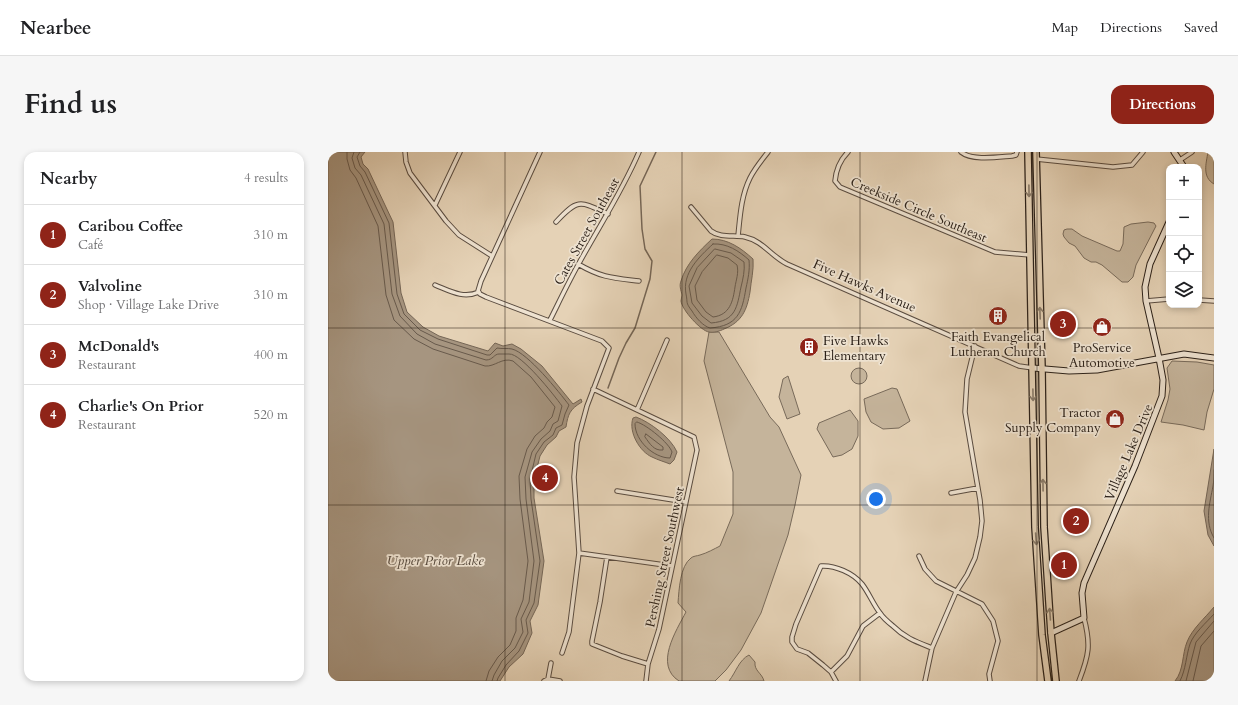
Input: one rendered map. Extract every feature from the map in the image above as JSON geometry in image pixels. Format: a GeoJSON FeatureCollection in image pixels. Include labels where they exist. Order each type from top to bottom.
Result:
{"type":"FeatureCollection","features":[{"type":"Feature","properties":{"kind":"main road"},"geometry":{"type":"LineString","coordinates":[[1028,152],[1035,527],[1042,635],[1048,681]]}},
{"type":"Feature","properties":{"kind":"main road"},"geometry":{"type":"LineString","coordinates":[[1036,152],[1042,369],[1044,527],[1051,633],[1056,681]]}},
{"type":"Feature","properties":{"kind":"street"},"geometry":{"type":"LineString","coordinates":[[405,152],[406,162],[410,173],[446,221],[459,235],[492,256]]}},
{"type":"Feature","properties":{"kind":"street"},"geometry":{"type":"LineString","coordinates":[[435,206],[460,152]]}},
{"type":"Feature","properties":{"kind":"street"},"geometry":{"type":"LineString","coordinates":[[479,292],[481,281],[540,152]]}},
{"type":"Feature","properties":{"kind":"street","name":"Cates Street Southeast"},"geometry":{"type":"LineString","coordinates":[[550,320],[578,264],[608,214],[639,152]]}},
{"type":"Feature","properties":{"kind":"street"},"geometry":{"type":"LineString","coordinates":[[738,236],[741,210],[747,186],[755,170],[768,152]]}},
{"type":"Feature","properties":{"kind":"street","name":"Creekside Circle Southeast"},"geometry":{"type":"LineString","coordinates":[[848,152],[843,157],[835,173],[835,181],[840,187],[995,252],[1030,255]]}},
{"type":"Feature","properties":{"kind":"street"},"geometry":{"type":"LineString","coordinates":[[961,152],[965,155],[974,157],[1012,156],[1017,152]]}},
{"type":"Feature","properties":{"kind":"street"},"geometry":{"type":"LineString","coordinates":[[1036,159],[1113,167],[1132,165],[1143,152]]}},
{"type":"Feature","properties":{"kind":"street"},"geometry":{"type":"LineString","coordinates":[[1174,152],[1182,164]]}},
{"type":"Feature","properties":{"kind":"street"},"geometry":{"type":"LineString","coordinates":[[1180,160],[1192,152]]}},
{"type":"Feature","properties":{"kind":"street"},"geometry":{"type":"LineString","coordinates":[[556,222],[575,204],[586,203],[608,214]]}},
{"type":"Feature","properties":{"kind":"street","name":"Five Hawks Avenue"},"geometry":{"type":"LineString","coordinates":[[691,207],[715,234],[738,236],[759,243],[782,262],[1019,366],[1069,371],[1097,370],[1184,354],[1214,358]]}},
{"type":"Feature","properties":{"kind":"street","name":"Village Lake Drive"},"geometry":{"type":"LineString","coordinates":[[1084,618],[1082,593],[1084,582],[1135,466],[1162,396],[1163,380],[1146,301],[1145,287],[1150,264],[1166,229]]}},
{"type":"Feature","properties":{"kind":"street"},"geometry":{"type":"LineString","coordinates":[[578,264],[593,273],[608,278],[638,281]]}},
{"type":"Feature","properties":{"kind":"street"},"geometry":{"type":"LineString","coordinates":[[435,285],[462,295],[472,295],[479,292]]}},
{"type":"Feature","properties":{"kind":"street"},"geometry":{"type":"LineString","coordinates":[[479,292],[486,297],[602,341],[609,348],[593,389],[577,443],[574,477],[579,554],[569,632],[562,653]]}},
{"type":"Feature","properties":{"kind":"street"},"geometry":{"type":"LineString","coordinates":[[1146,301],[1166,299]]}},
{"type":"Feature","properties":{"kind":"street"},"geometry":{"type":"LineString","coordinates":[[1202,300],[1214,301]]}},
{"type":"Feature","properties":{"kind":"street"},"geometry":{"type":"LineString","coordinates":[[593,389],[637,410],[667,340]]}},
{"type":"Feature","properties":{"kind":"street"},"geometry":{"type":"LineString","coordinates":[[925,681],[932,648],[956,592],[967,575],[975,558],[980,537],[982,521],[966,412],[967,379],[975,346]]}},
{"type":"Feature","properties":{"kind":"street","name":"Pershing Street Southwest"},"geometry":{"type":"LineString","coordinates":[[637,410],[694,437],[697,450],[659,629],[648,664],[646,681]]}},
{"type":"Feature","properties":{"kind":"street"},"geometry":{"type":"LineString","coordinates":[[951,493],[978,488]]}},
{"type":"Feature","properties":{"kind":"street"},"geometry":{"type":"LineString","coordinates":[[617,491],[686,502]]}},
{"type":"Feature","properties":{"kind":"street"},"geometry":{"type":"LineString","coordinates":[[579,554],[672,566]]}},
{"type":"Feature","properties":{"kind":"street"},"geometry":{"type":"LineString","coordinates":[[919,556],[925,568],[936,581],[982,604],[992,621],[998,641],[989,674],[990,681]]}},
{"type":"Feature","properties":{"kind":"street"},"geometry":{"type":"LineString","coordinates":[[608,557],[592,644],[622,656],[648,664]]}},
{"type":"Feature","properties":{"kind":"street"},"geometry":{"type":"LineString","coordinates":[[836,681],[830,672],[815,658],[797,649],[792,642],[796,624],[821,566],[829,565],[843,571],[861,583],[880,613],[893,627],[906,638],[932,648]]}},
{"type":"Feature","properties":{"kind":"street"},"geometry":{"type":"LineString","coordinates":[[830,672],[847,656],[863,626],[880,613]]}},
{"type":"Feature","properties":{"kind":"street"},"geometry":{"type":"LineString","coordinates":[[1051,633],[1084,618],[1088,636],[1088,655],[1079,681]]}},
{"type":"Feature","properties":{"kind":"street"},"geometry":{"type":"LineString","coordinates":[[551,662],[546,680],[560,681]]}},
{"type":"Feature","properties":{"kind":"shaded area"},"geometry":{"type":"Polygon","coordinates":[[[1208,152],[1214,152],[1214,184],[1210,181],[1206,174],[1208,152]]]}},
{"type":"Feature","properties":{"kind":"shaded area"},"geometry":{"type":"Polygon","coordinates":[[[1148,222],[1154,223],[1156,226],[1136,265],[1133,277],[1128,282],[1122,282],[1102,265],[1084,258],[1075,246],[1069,243],[1063,234],[1064,230],[1072,229],[1082,236],[1120,251],[1123,244],[1124,227],[1131,224],[1148,222]]]}},
{"type":"Feature","properties":{"kind":"shaded area"},"geometry":{"type":"Polygon","coordinates":[[[709,332],[719,332],[770,417],[779,427],[801,475],[788,535],[761,613],[741,650],[726,670],[715,681],[679,681],[672,674],[668,666],[668,657],[669,648],[673,638],[686,612],[678,603],[682,572],[687,562],[692,557],[720,546],[733,514],[733,472],[704,361],[709,332]]]}},
{"type":"Feature","properties":{"kind":"shaded area"},"geometry":{"type":"Polygon","coordinates":[[[1172,361],[1197,362],[1214,365],[1214,389],[1207,412],[1204,430],[1161,422],[1170,389],[1167,368],[1172,361]]]}},
{"type":"Feature","properties":{"kind":"shaded area"},"geometry":{"type":"Polygon","coordinates":[[[856,368],[862,368],[867,373],[865,382],[862,384],[856,384],[851,379],[851,373],[856,368]]]}},
{"type":"Feature","properties":{"kind":"shaded area"},"geometry":{"type":"Polygon","coordinates":[[[788,376],[800,414],[787,419],[779,397],[783,379],[788,376]]]}},
{"type":"Feature","properties":{"kind":"shaded area"},"geometry":{"type":"Polygon","coordinates":[[[892,388],[897,389],[910,421],[899,428],[883,429],[871,422],[866,412],[864,399],[892,388]]]}},
{"type":"Feature","properties":{"kind":"shaded area"},"geometry":{"type":"Polygon","coordinates":[[[850,410],[858,421],[858,436],[852,449],[842,455],[833,457],[817,429],[819,423],[850,410]]]}},
{"type":"Feature","properties":{"kind":"shaded area"},"geometry":{"type":"Polygon","coordinates":[[[749,655],[755,662],[756,668],[764,681],[729,681],[740,663],[749,655]]]}},
{"type":"Feature","properties":{"kind":"water","name":"Upper Prior Lake"},"geometry":{"type":"Polygon","coordinates":[[[328,152],[365,152],[361,157],[363,164],[368,169],[393,222],[401,293],[407,312],[423,327],[439,336],[488,351],[495,343],[503,346],[512,344],[521,349],[542,366],[573,404],[581,399],[582,402],[572,410],[566,427],[559,431],[556,437],[547,445],[540,456],[534,480],[534,498],[544,561],[538,605],[530,621],[532,633],[523,654],[509,667],[500,681],[328,681],[328,152]]]}},
{"type":"Feature","properties":{"kind":"water"},"geometry":{"type":"Polygon","coordinates":[[[712,239],[729,242],[744,251],[753,259],[749,298],[743,315],[735,323],[715,332],[706,331],[701,328],[688,314],[682,305],[680,288],[686,269],[698,253],[712,239]]]}},
{"type":"Feature","properties":{"kind":"water"},"geometry":{"type":"Polygon","coordinates":[[[636,417],[642,419],[660,431],[670,441],[677,452],[674,460],[670,464],[648,454],[639,446],[632,429],[633,418],[636,417]]]}},
{"type":"Feature","properties":{"kind":"water"},"geometry":{"type":"Polygon","coordinates":[[[1214,449],[1214,546],[1208,535],[1204,511],[1214,449]]]}},
{"type":"Feature","properties":{"kind":"water"},"geometry":{"type":"Polygon","coordinates":[[[1214,607],[1214,681],[1175,681],[1180,672],[1185,647],[1189,637],[1214,607]]]}},
{"type":"Feature","properties":{"kind":"waterway"},"geometry":{"type":"LineString","coordinates":[[608,388],[619,358],[635,328],[650,279],[652,261],[645,249],[642,229],[640,186],[656,152]]}},
{"type":"Feature","properties":{"kind":"place","name":"Faith Evangelical Lutheran Church"},"geometry":{"type":"Point","coordinates":[998,316]}},
{"type":"Feature","properties":{"kind":"place","name":"McDonald's"},"geometry":{"type":"Point","coordinates":[1063,324]}},
{"type":"Feature","properties":{"kind":"place","name":"ProService Automotive"},"geometry":{"type":"Point","coordinates":[1102,327]}},
{"type":"Feature","properties":{"kind":"place","name":"Five Hawks Elementary"},"geometry":{"type":"Point","coordinates":[809,347]}},
{"type":"Feature","properties":{"kind":"place","name":"Tractor Supply Company"},"geometry":{"type":"Point","coordinates":[1115,419]}},
{"type":"Feature","properties":{"kind":"place","name":"Charlie's On Prior"},"geometry":{"type":"Point","coordinates":[545,478]}},
{"type":"Feature","properties":{"kind":"place","name":"Valvoline"},"geometry":{"type":"Point","coordinates":[1076,521]}},
{"type":"Feature","properties":{"kind":"place","name":"Caribou Coffee"},"geometry":{"type":"Point","coordinates":[1064,565]}}]}
